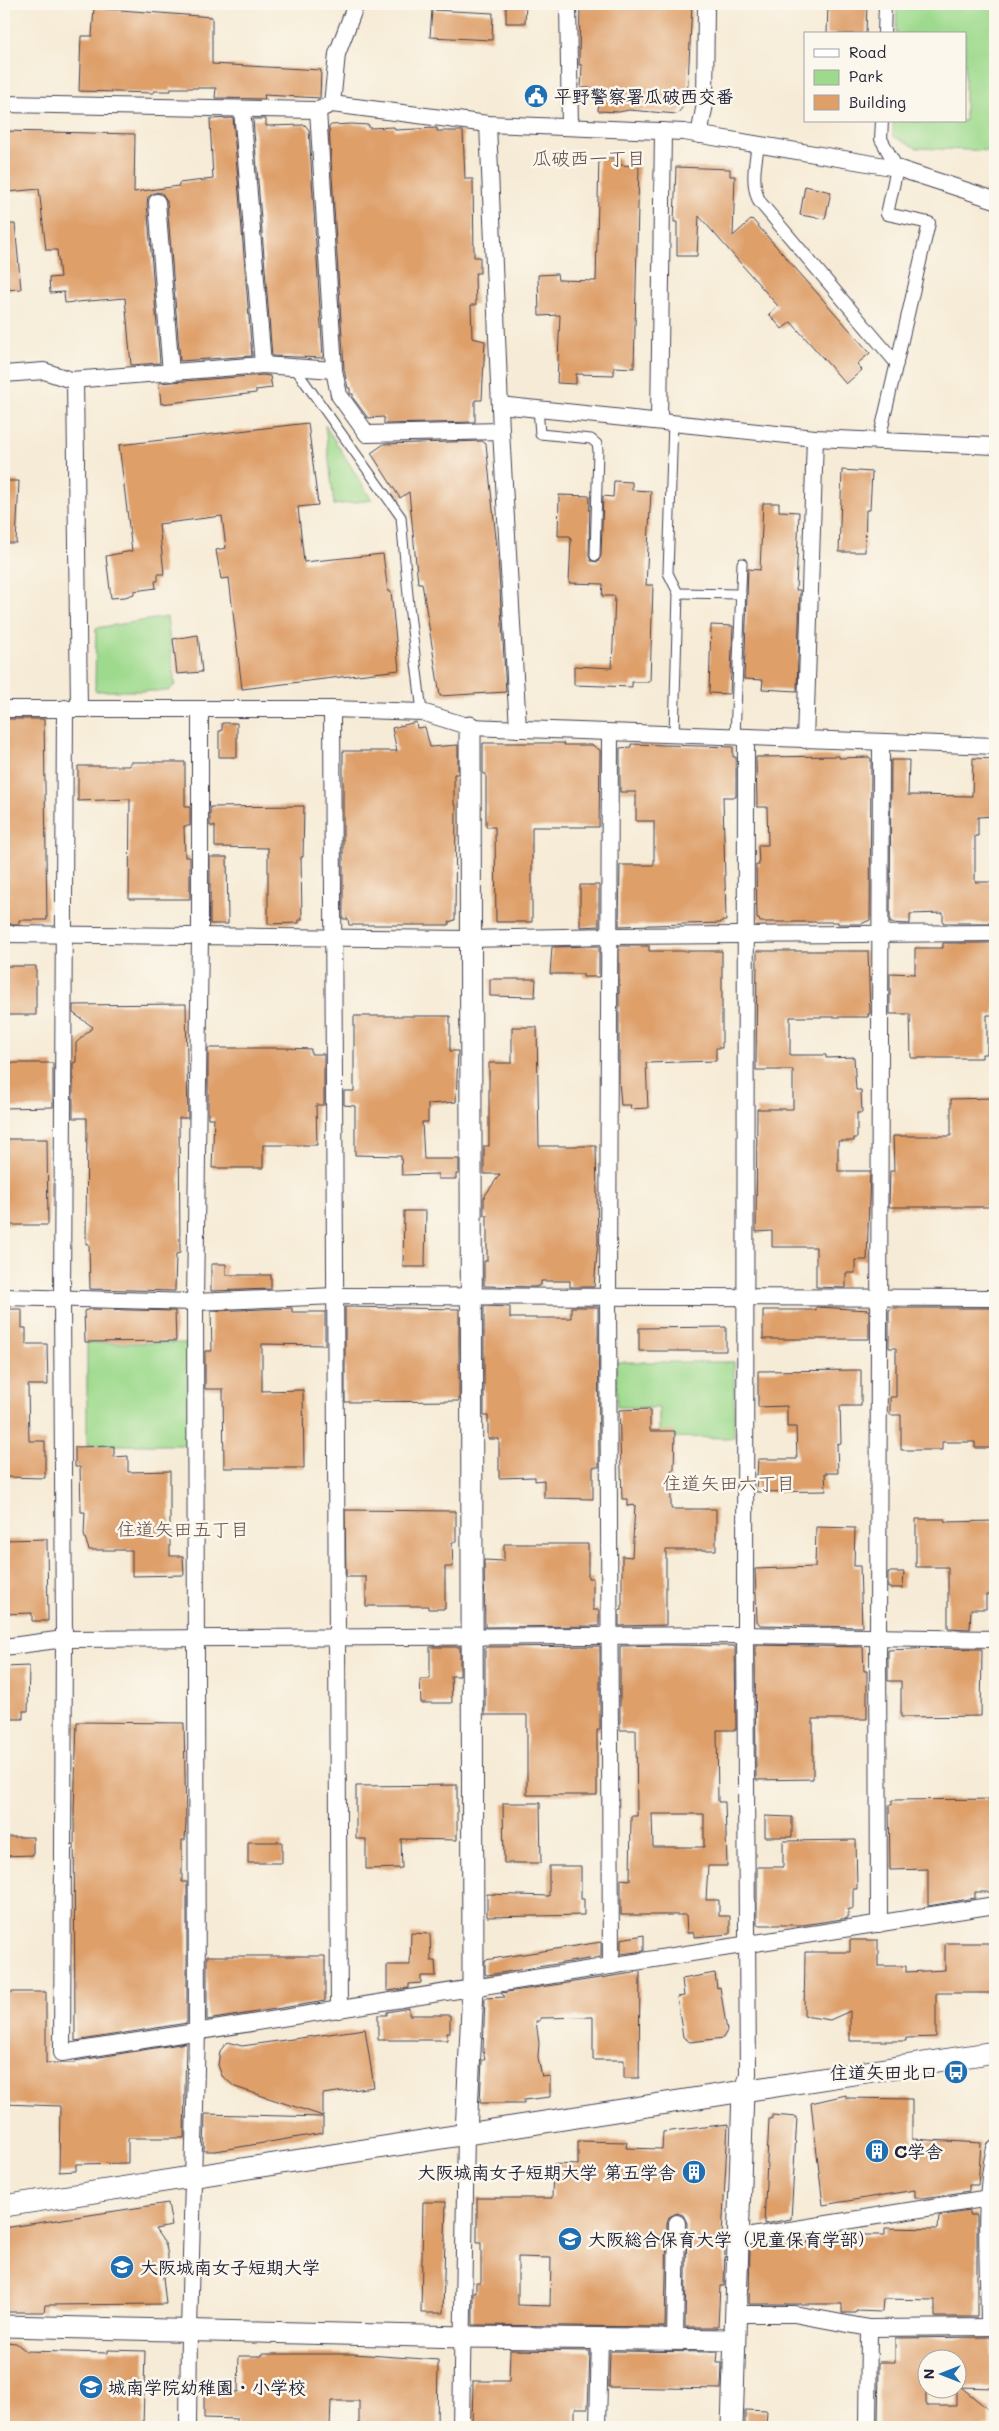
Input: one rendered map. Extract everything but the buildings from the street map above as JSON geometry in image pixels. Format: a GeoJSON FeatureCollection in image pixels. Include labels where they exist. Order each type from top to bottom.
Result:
{"type":"FeatureCollection","features":[{"type":"Feature","properties":{"kind":"street"},"geometry":{"type":"LineString","coordinates":[[356,4],[337,54],[325,107],[334,370],[339,395],[367,434],[501,431]]}},
{"type":"Feature","properties":{"kind":"street"},"geometry":{"type":"LineString","coordinates":[[568,4],[570,127]]}},
{"type":"Feature","properties":{"kind":"street"},"geometry":{"type":"LineString","coordinates":[[699,135],[705,104],[706,4]]}},
{"type":"Feature","properties":{"kind":"street"},"geometry":{"type":"LineString","coordinates":[[884,32],[885,4]]}},
{"type":"Feature","properties":{"kind":"street"},"geometry":{"type":"LineString","coordinates":[[4,104],[242,109],[325,107],[488,124],[663,131],[699,135],[897,168],[995,200]]}},
{"type":"Feature","properties":{"kind":"street"},"geometry":{"type":"LineString","coordinates":[[242,109],[263,365]]}},
{"type":"Feature","properties":{"kind":"street"},"geometry":{"type":"LineString","coordinates":[[879,440],[929,223],[887,214],[897,168],[882,140],[882,122]]}},
{"type":"Feature","properties":{"kind":"street"},"geometry":{"type":"LineString","coordinates":[[488,124],[501,431],[518,729]]}},
{"type":"Feature","properties":{"kind":"street"},"geometry":{"type":"LineString","coordinates":[[663,131],[666,421]]}},
{"type":"Feature","properties":{"kind":"street"},"geometry":{"type":"LineString","coordinates":[[758,145],[753,176],[754,190],[759,201],[897,364]]}},
{"type":"Feature","properties":{"kind":"street"},"geometry":{"type":"LineString","coordinates":[[157,202],[171,373]]}},
{"type":"Feature","properties":{"kind":"street"},"geometry":{"type":"LineString","coordinates":[[4,374],[44,371],[75,380],[263,365],[293,365],[334,370]]}},
{"type":"Feature","properties":{"kind":"street"},"geometry":{"type":"LineString","coordinates":[[75,380],[72,708],[65,934],[62,1298],[64,1639],[62,2053],[995,1905]]}},
{"type":"Feature","properties":{"kind":"street"},"geometry":{"type":"LineString","coordinates":[[500,405],[815,438],[995,446]]}},
{"type":"Feature","properties":{"kind":"street"},"geometry":{"type":"LineString","coordinates":[[805,740],[815,438]]}},
{"type":"Feature","properties":{"kind":"street"},"geometry":{"type":"LineString","coordinates":[[4,709],[72,708],[200,711],[332,709],[422,712],[470,727],[995,746]]}},
{"type":"Feature","properties":{"kind":"street"},"geometry":{"type":"LineString","coordinates":[[332,709],[335,1296],[334,1638],[339,2010]]}},
{"type":"Feature","properties":{"kind":"street"},"geometry":{"type":"LineString","coordinates":[[188,2427],[198,2032],[195,1302],[200,936],[200,711]]}},
{"type":"Feature","properties":{"kind":"street"},"geometry":{"type":"LineString","coordinates":[[461,2427],[466,2134],[473,1988],[470,727]]}},
{"type":"Feature","properties":{"kind":"street"},"geometry":{"type":"LineString","coordinates":[[610,733],[611,936],[608,1296],[611,1966]]}},
{"type":"Feature","properties":{"kind":"street"},"geometry":{"type":"LineString","coordinates":[[732,2427],[743,2091],[748,2075],[745,1635],[746,935],[741,738]]}},
{"type":"Feature","properties":{"kind":"street"},"geometry":{"type":"LineString","coordinates":[[879,1924],[878,1636],[882,743]]}},
{"type":"Feature","properties":{"kind":"street"},"geometry":{"type":"LineString","coordinates":[[4,934],[471,939],[995,933]]}},
{"type":"Feature","properties":{"kind":"street"},"geometry":{"type":"LineString","coordinates":[[4,1298],[195,1302],[335,1296],[995,1298]]}},
{"type":"Feature","properties":{"kind":"street"},"geometry":{"type":"LineString","coordinates":[[4,1647],[64,1639],[745,1635],[995,1638]]}},
{"type":"Feature","properties":{"kind":"street"},"geometry":{"type":"LineString","coordinates":[[4,2206],[995,2052]]}},
{"type":"Feature","properties":{"kind":"street"},"geometry":{"type":"LineString","coordinates":[[737,2314],[794,2314],[869,2328],[992,2326],[989,2198],[991,2164],[995,2148]]}},
{"type":"Feature","properties":{"kind":"street"},"geometry":{"type":"LineString","coordinates":[[739,2238],[989,2198]]}},
{"type":"Feature","properties":{"kind":"street"},"geometry":{"type":"LineString","coordinates":[[675,2338],[677,2223]]}},
{"type":"Feature","properties":{"kind":"street"},"geometry":{"type":"LineString","coordinates":[[4,2326],[463,2337],[600,2337],[734,2340]]}},
{"type":"Feature","properties":{"kind":"street"},"geometry":{"type":"LineString","coordinates":[[868,2427],[869,2328]]}},
{"type":"Feature","properties":{"kind":"street"},"geometry":{"type":"LineString","coordinates":[[598,2427],[600,2337]]}},
{"type":"Feature","properties":{"kind":"lane"},"geometry":{"type":"LineString","coordinates":[[293,365],[401,517],[408,606],[422,712]]}},
{"type":"Feature","properties":{"kind":"lane"},"geometry":{"type":"LineString","coordinates":[[538,408],[540,434],[591,439],[597,444],[595,556]]}},
{"type":"Feature","properties":{"kind":"lane"},"geometry":{"type":"LineString","coordinates":[[666,421],[668,573],[678,592],[674,735]]}},
{"type":"Feature","properties":{"kind":"lane"},"geometry":{"type":"LineString","coordinates":[[741,738],[742,563]]}},
{"type":"Feature","properties":{"kind":"lane"},"geometry":{"type":"LineString","coordinates":[[678,592],[741,594]]}},
{"type":"Feature","properties":{"kind":"green space"},"geometry":{"type":"Polygon","coordinates":[[[897,4],[995,4],[995,151],[916,148],[893,136],[893,122],[966,122],[966,32],[896,32],[897,4]]]}},
{"type":"Feature","properties":{"kind":"green space"},"geometry":{"type":"Polygon","coordinates":[[[325,425],[372,500],[334,505],[325,425]]]}},
{"type":"Feature","properties":{"kind":"green space"},"geometry":{"type":"Polygon","coordinates":[[[167,617],[175,685],[168,691],[95,691],[96,628],[167,617]]]}},
{"type":"Feature","properties":{"kind":"green space"},"geometry":{"type":"Polygon","coordinates":[[[87,1343],[188,1343],[188,1445],[87,1445],[87,1343]]]}},
{"type":"Feature","properties":{"kind":"green space"},"geometry":{"type":"Polygon","coordinates":[[[616,1362],[734,1362],[734,1438],[659,1437],[659,1408],[617,1407],[616,1362]]]}},
{"type":"Feature","properties":{"kind":"place","name":"平野警察署瓜破西交番"},"geometry":{"type":"Point","coordinates":[536,96]}},
{"type":"Feature","properties":{"kind":"place","name":"住道矢田北口"},"geometry":{"type":"Point","coordinates":[956,2072]}},
{"type":"Feature","properties":{"kind":"place","name":"C学舎"},"geometry":{"type":"Point","coordinates":[877,2151]}},
{"type":"Feature","properties":{"kind":"place","name":"大阪城南女子短期大学 第五学舎"},"geometry":{"type":"Point","coordinates":[694,2172]}},
{"type":"Feature","properties":{"kind":"place","name":"大阪総合保育大学（児童保育学部）"},"geometry":{"type":"Point","coordinates":[570,2239]}},
{"type":"Feature","properties":{"kind":"place","name":"大阪城南女子短期大学"},"geometry":{"type":"Point","coordinates":[122,2267]}},
{"type":"Feature","properties":{"kind":"place","name":"城南学院幼稚園・小学校"},"geometry":{"type":"Point","coordinates":[91,2387]}},
{"type":"Feature","properties":{"kind":"district","name":"瓜破西一丁目"},"geometry":{"type":"Point","coordinates":[589,157]}},
{"type":"Feature","properties":{"kind":"district","name":"住道矢田六丁目"},"geometry":{"type":"Point","coordinates":[729,1482]}},
{"type":"Feature","properties":{"kind":"district","name":"住道矢田五丁目"},"geometry":{"type":"Point","coordinates":[183,1528]}}]}
